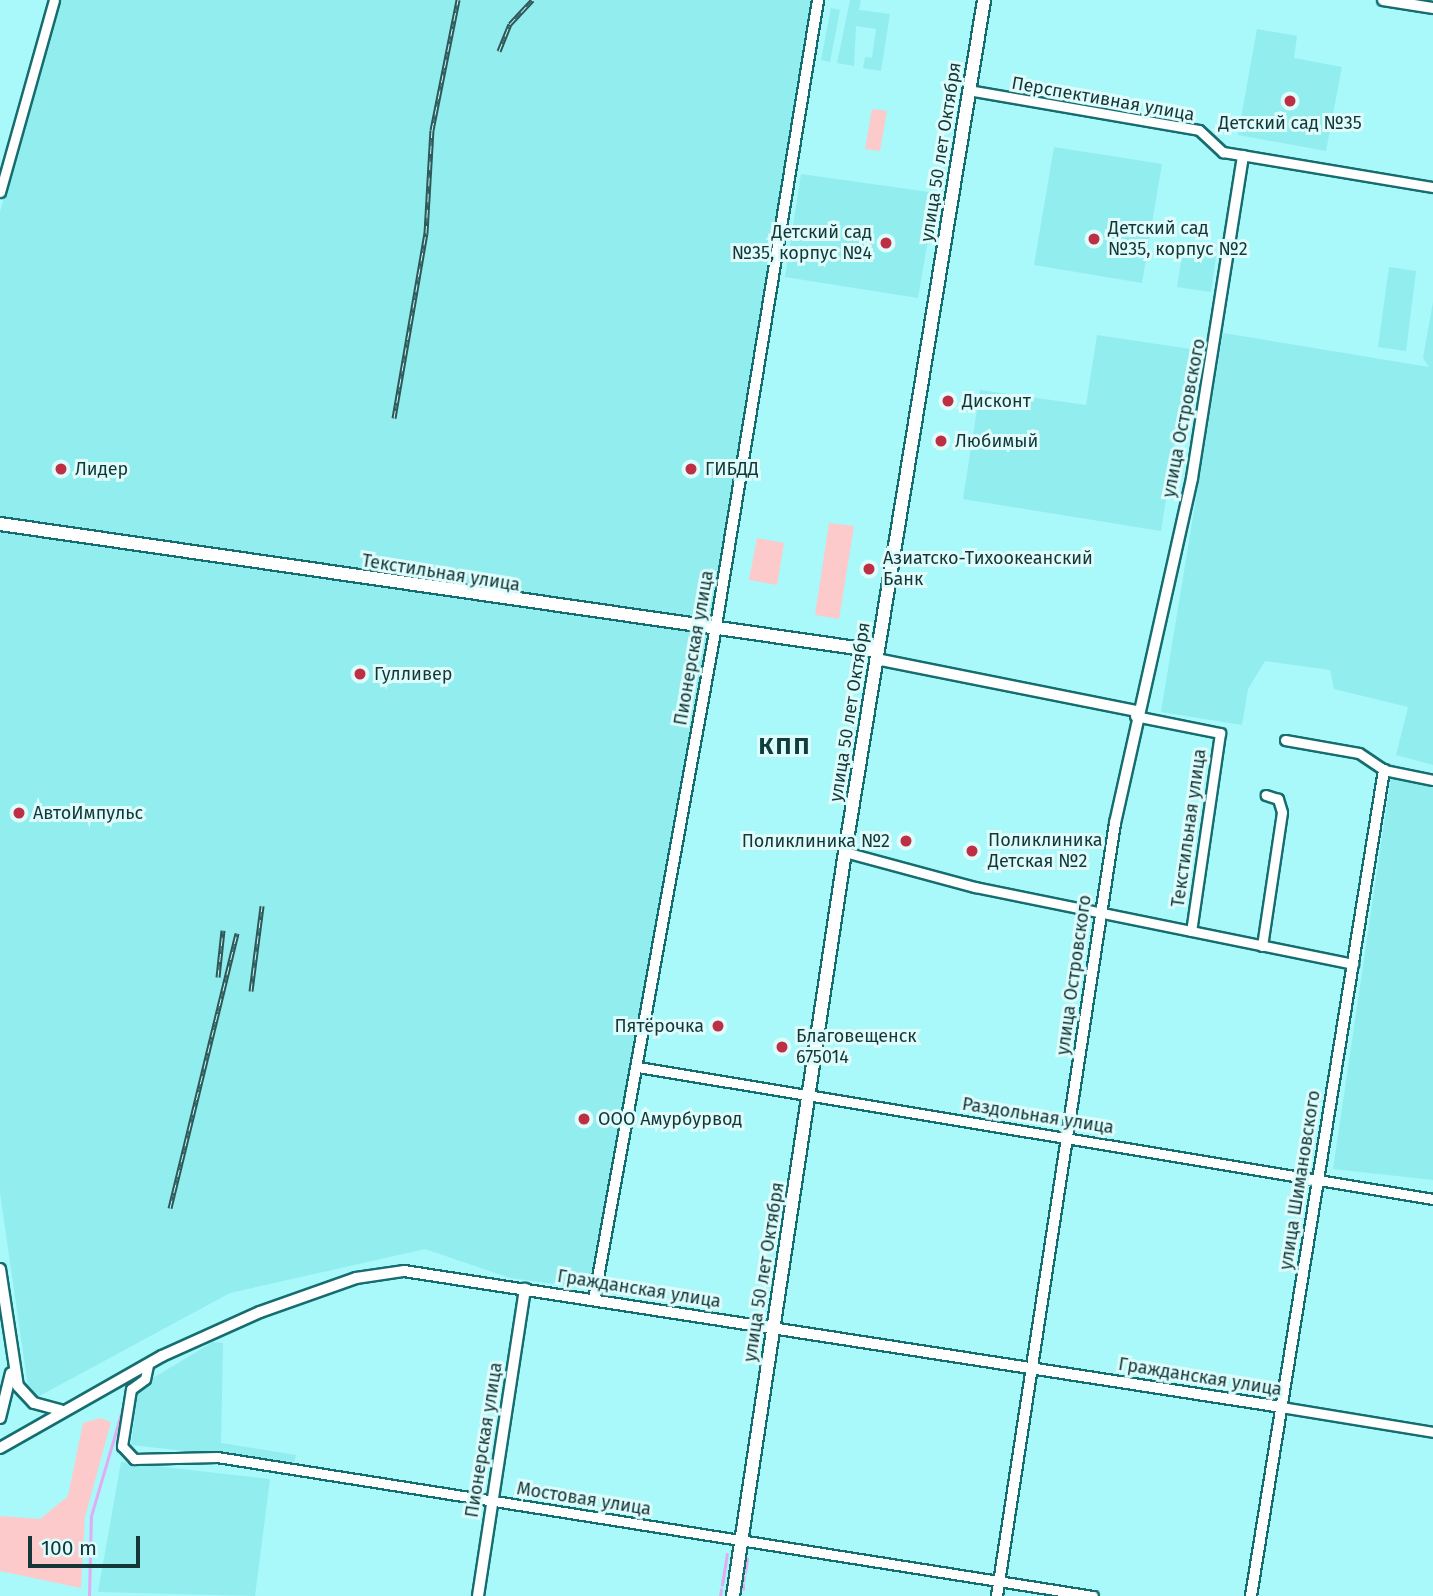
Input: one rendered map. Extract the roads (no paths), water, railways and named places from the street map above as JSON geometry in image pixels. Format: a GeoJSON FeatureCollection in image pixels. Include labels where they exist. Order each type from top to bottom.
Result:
{"type":"FeatureCollection","features":[{"type":"Feature","properties":{"kind":"main road","name":"улица 50 лет Октября"},"geometry":{"type":"LineString","coordinates":[[733,1596],[845,852],[984,0]]}},
{"type":"Feature","properties":{"kind":"main road","name":"Текстильная улица"},"geometry":{"type":"LineString","coordinates":[[0,524],[877,655]]}},
{"type":"Feature","properties":{"kind":"street"},"geometry":{"type":"LineString","coordinates":[[0,192],[54,0]]}},
{"type":"Feature","properties":{"kind":"street","name":"Пионерская улица"},"geometry":{"type":"LineString","coordinates":[[594,1300],[716,632],[818,0]]}},
{"type":"Feature","properties":{"kind":"street"},"geometry":{"type":"LineString","coordinates":[[1383,0],[1433,8]]}},
{"type":"Feature","properties":{"kind":"street","name":"Перспективная улица"},"geometry":{"type":"LineString","coordinates":[[968,90],[1199,130],[1223,152],[1433,187]]}},
{"type":"Feature","properties":{"kind":"street","name":"улица Островского"},"geometry":{"type":"LineString","coordinates":[[997,1596],[1101,913],[1135,713],[1192,478],[1243,156]]}},
{"type":"Feature","properties":{"kind":"street","name":"Текстильная улица"},"geometry":{"type":"LineString","coordinates":[[877,655],[1220,733],[1191,931]]}},
{"type":"Feature","properties":{"kind":"street"},"geometry":{"type":"LineString","coordinates":[[1285,740],[1359,753],[1384,770],[1433,780]]}},
{"type":"Feature","properties":{"kind":"street","name":"улица Шимановского"},"geometry":{"type":"LineString","coordinates":[[1251,1596],[1384,770]]}},
{"type":"Feature","properties":{"kind":"street"},"geometry":{"type":"LineString","coordinates":[[1262,946],[1282,812],[1278,799],[1266,795]]}},
{"type":"Feature","properties":{"kind":"street"},"geometry":{"type":"LineString","coordinates":[[845,852],[1101,913],[1353,964]]}},
{"type":"Feature","properties":{"kind":"street","name":"Раздольная улица"},"geometry":{"type":"LineString","coordinates":[[638,1067],[1433,1199]]}},
{"type":"Feature","properties":{"kind":"street"},"geometry":{"type":"LineString","coordinates":[[0,1269],[11,1370],[0,1418]]}},
{"type":"Feature","properties":{"kind":"street","name":"Гражданская улица"},"geometry":{"type":"LineString","coordinates":[[0,1448],[60,1410],[260,1312],[356,1278],[425,1272],[1433,1432]]}},
{"type":"Feature","properties":{"kind":"street","name":"Пионерская улица"},"geometry":{"type":"LineString","coordinates":[[478,1596],[525,1289]]}},
{"type":"Feature","properties":{"kind":"street","name":"Мостовая улица"},"geometry":{"type":"LineString","coordinates":[[148,1365],[145,1380],[131,1389],[122,1446],[134,1459],[217,1457],[1093,1596]]}},
{"type":"Feature","properties":{"kind":"street"},"geometry":{"type":"LineString","coordinates":[[11,1370],[25,1396],[60,1410]]}},
{"type":"Feature","properties":{"kind":"waterway"},"geometry":{"type":"LineString","coordinates":[[89,1596],[91,1516],[129,1387]]}},
{"type":"Feature","properties":{"kind":"waterway"},"geometry":{"type":"LineString","coordinates":[[722,1585],[727,1554]]}},
{"type":"Feature","properties":{"kind":"waterway"},"geometry":{"type":"LineString","coordinates":[[745,1572],[747,1559]]}},
{"type":"Feature","properties":{"kind":"waterway"},"geometry":{"type":"LineString","coordinates":[[743,1581],[744,1577]]}},
{"type":"Feature","properties":{"kind":"waterway"},"geometry":{"type":"LineString","coordinates":[[720,1596],[721,1590]]}},
{"type":"Feature","properties":{"kind":"railway"},"geometry":{"type":"LineString","coordinates":[[394,418],[426,233],[432,130],[458,0]]}},
{"type":"Feature","properties":{"kind":"railway"},"geometry":{"type":"LineString","coordinates":[[499,51],[510,24],[532,0]]}},
{"type":"Feature","properties":{"kind":"railway"},"geometry":{"type":"LineString","coordinates":[[251,991],[262,906]]}},
{"type":"Feature","properties":{"kind":"railway"},"geometry":{"type":"LineString","coordinates":[[218,977],[223,930]]}},
{"type":"Feature","properties":{"kind":"railway"},"geometry":{"type":"LineString","coordinates":[[170,1208],[237,933]]}},
{"type":"Feature","properties":{"kind":"place","name":"Детский сад №35"},"geometry":{"type":"Point","coordinates":[1290,101]}},
{"type":"Feature","properties":{"kind":"place","name":"Детский сад №35, корпус №2"},"geometry":{"type":"Point","coordinates":[1094,239]}},
{"type":"Feature","properties":{"kind":"place","name":"Детский сад №35, корпус №4"},"geometry":{"type":"Point","coordinates":[886,243]}},
{"type":"Feature","properties":{"kind":"place","name":"Дисконт"},"geometry":{"type":"Point","coordinates":[948,401]}},
{"type":"Feature","properties":{"kind":"place","name":"Любимый"},"geometry":{"type":"Point","coordinates":[941,441]}},
{"type":"Feature","properties":{"kind":"place","name":"Лидер"},"geometry":{"type":"Point","coordinates":[61,469]}},
{"type":"Feature","properties":{"kind":"place","name":"ГИБДД"},"geometry":{"type":"Point","coordinates":[691,469]}},
{"type":"Feature","properties":{"kind":"place","name":"Азиатско-Тихоокеанский Банк"},"geometry":{"type":"Point","coordinates":[869,569]}},
{"type":"Feature","properties":{"kind":"place","name":"Гулливер"},"geometry":{"type":"Point","coordinates":[360,674]}},
{"type":"Feature","properties":{"kind":"place","name":"АвтоИмпульс"},"geometry":{"type":"Point","coordinates":[19,813]}},
{"type":"Feature","properties":{"kind":"place","name":"Поликлиника №2"},"geometry":{"type":"Point","coordinates":[906,841]}},
{"type":"Feature","properties":{"kind":"place","name":"Поликлиника Детская №2"},"geometry":{"type":"Point","coordinates":[972,851]}},
{"type":"Feature","properties":{"kind":"place","name":"Пятёрочка"},"geometry":{"type":"Point","coordinates":[718,1026]}},
{"type":"Feature","properties":{"kind":"place","name":"Благовещенск 675014"},"geometry":{"type":"Point","coordinates":[782,1047]}},
{"type":"Feature","properties":{"kind":"place","name":"ООО Амурбурвод"},"geometry":{"type":"Point","coordinates":[584,1119]}},
{"type":"Feature","properties":{"kind":"district","name":"КПП"},"geometry":{"type":"Point","coordinates":[785,747]}}]}
